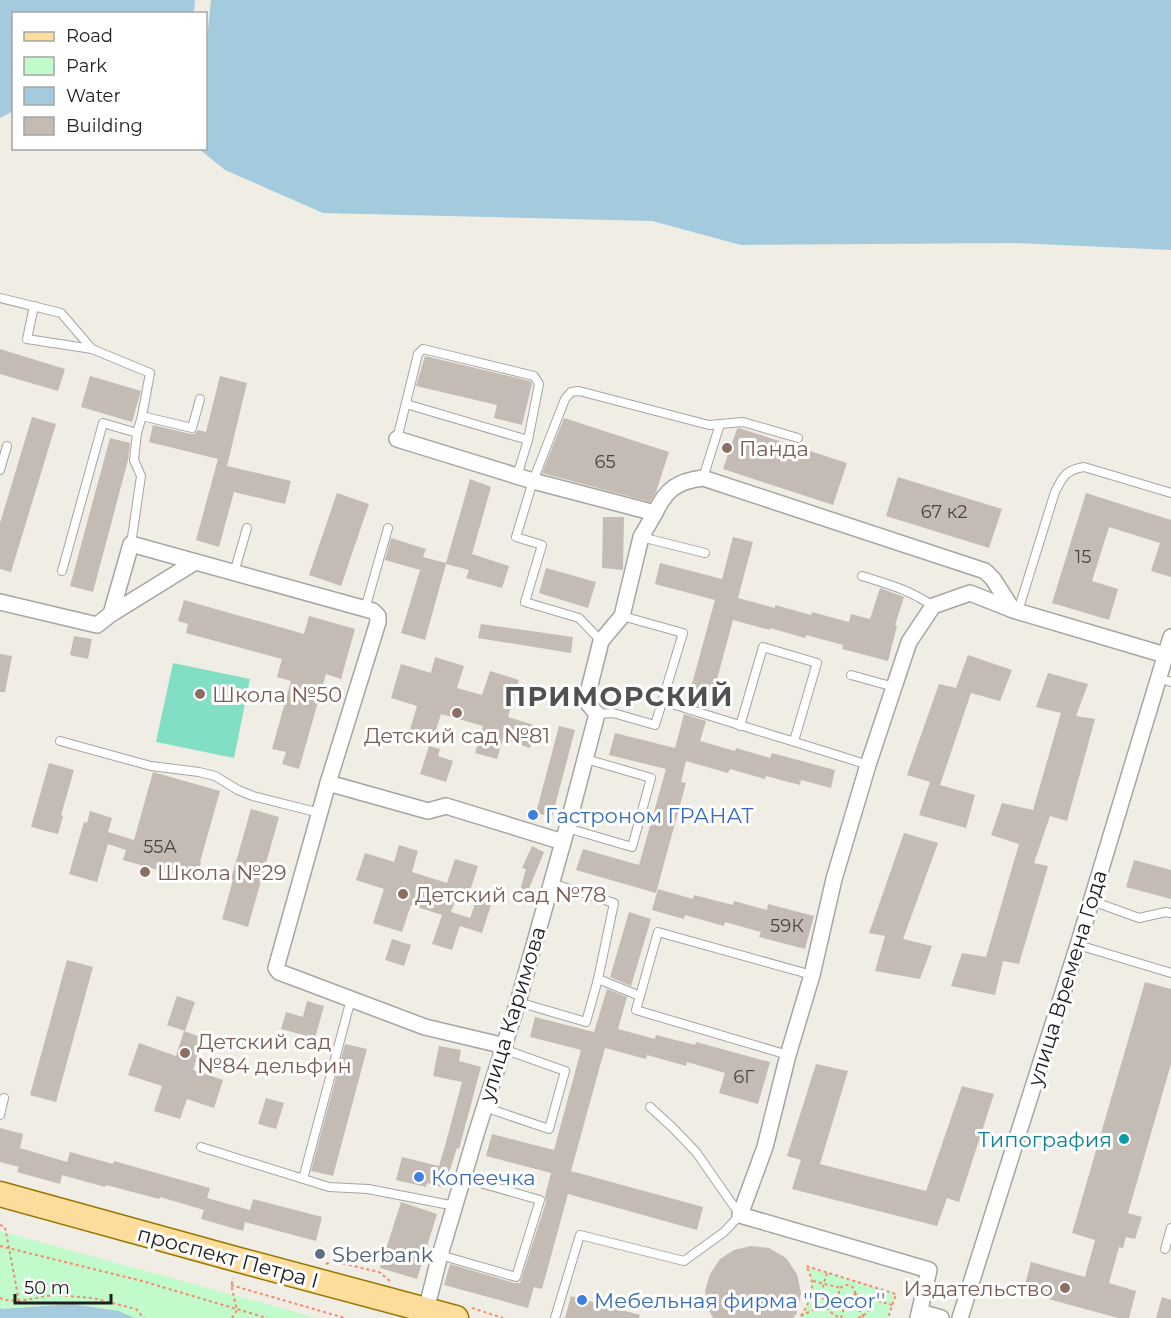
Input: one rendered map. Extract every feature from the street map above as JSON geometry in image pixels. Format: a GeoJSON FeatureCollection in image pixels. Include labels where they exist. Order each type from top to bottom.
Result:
{"type":"FeatureCollection","features":[{"type":"Feature","properties":{"kind":"main road","name":"проспект Петра I"},"geometry":{"type":"LineString","coordinates":[[0,1194],[425,1314],[456,1318]]}},
{"type":"Feature","properties":{"kind":"main road","name":"проспект Петра I"},"geometry":{"type":"LineString","coordinates":[[0,1210],[234,1279],[394,1318]]}},
{"type":"Feature","properties":{"kind":"street"},"geometry":{"type":"LineString","coordinates":[[397,440],[534,481],[655,513]]}},
{"type":"Feature","properties":{"kind":"street"},"geometry":{"type":"LineString","coordinates":[[597,714],[586,700],[601,641],[622,616],[641,537],[661,500],[673,488],[687,480],[703,478],[985,571],[1016,611]]}},
{"type":"Feature","properties":{"kind":"street"},"geometry":{"type":"LineString","coordinates":[[111,614],[131,543],[371,612],[378,622],[328,783],[276,968],[279,972],[425,1027],[504,1048]]}},
{"type":"Feature","properties":{"kind":"street"},"geometry":{"type":"LineString","coordinates":[[0,602],[97,625],[195,562]]}},
{"type":"Feature","properties":{"kind":"street"},"geometry":{"type":"LineString","coordinates":[[941,1318],[919,1315],[929,1270],[740,1215],[765,1147],[788,1055],[812,975],[834,879],[868,765],[909,642],[933,606],[970,593],[1016,611],[1166,656]]}},
{"type":"Feature","properties":{"kind":"street","name":"улица Времена Года"},"geometry":{"type":"LineString","coordinates":[[960,1318],[1092,901],[1165,680],[1166,656],[1171,637]]}},
{"type":"Feature","properties":{"kind":"street","name":"улица Каримова"},"geometry":{"type":"LineString","coordinates":[[425,1314],[484,1107],[518,1002],[597,714]]}},
{"type":"Feature","properties":{"kind":"street"},"geometry":{"type":"LineString","coordinates":[[328,783],[428,811],[446,806],[565,835]]}},
{"type":"Feature","properties":{"kind":"lane"},"geometry":{"type":"LineString","coordinates":[[0,298],[61,313],[92,349]]}},
{"type":"Feature","properties":{"kind":"lane"},"geometry":{"type":"LineString","coordinates":[[34,306],[27,339],[92,349],[150,373],[137,433],[134,460],[141,476],[131,543]]}},
{"type":"Feature","properties":{"kind":"lane"},"geometry":{"type":"LineString","coordinates":[[397,440],[418,354],[423,349],[534,376],[539,384],[528,440],[517,476]]}},
{"type":"Feature","properties":{"kind":"lane"},"geometry":{"type":"LineString","coordinates":[[601,641],[579,618],[525,602],[542,545],[516,537],[565,399],[571,392],[579,391],[709,426],[743,422],[798,438]]}},
{"type":"Feature","properties":{"kind":"lane"},"geometry":{"type":"LineString","coordinates":[[142,416],[192,428],[200,399]]}},
{"type":"Feature","properties":{"kind":"lane"},"geometry":{"type":"LineString","coordinates":[[406,404],[528,440]]}},
{"type":"Feature","properties":{"kind":"lane"},"geometry":{"type":"LineString","coordinates":[[62,571],[103,423],[137,433]]}},
{"type":"Feature","properties":{"kind":"lane"},"geometry":{"type":"LineString","coordinates":[[703,478],[720,424]]}},
{"type":"Feature","properties":{"kind":"lane"},"geometry":{"type":"LineString","coordinates":[[0,470],[7,446]]}},
{"type":"Feature","properties":{"kind":"lane"},"geometry":{"type":"LineString","coordinates":[[1016,611],[1055,492],[1062,477],[1072,469],[1084,467],[1171,493]]}},
{"type":"Feature","properties":{"kind":"lane"},"geometry":{"type":"LineString","coordinates":[[234,573],[247,528]]}},
{"type":"Feature","properties":{"kind":"lane"},"geometry":{"type":"LineString","coordinates":[[371,612],[388,528]]}},
{"type":"Feature","properties":{"kind":"lane"},"geometry":{"type":"LineString","coordinates":[[641,537],[705,553]]}},
{"type":"Feature","properties":{"kind":"lane"},"geometry":{"type":"LineString","coordinates":[[862,576],[905,589],[933,606]]}},
{"type":"Feature","properties":{"kind":"lane"},"geometry":{"type":"LineString","coordinates":[[597,714],[613,714],[655,725],[683,633],[622,616]]}},
{"type":"Feature","properties":{"kind":"lane"},"geometry":{"type":"LineString","coordinates":[[740,726],[763,647],[817,663],[794,741]]}},
{"type":"Feature","properties":{"kind":"lane"},"geometry":{"type":"LineString","coordinates":[[851,675],[894,687]]}},
{"type":"Feature","properties":{"kind":"lane"},"geometry":{"type":"LineString","coordinates":[[663,701],[868,765]]}},
{"type":"Feature","properties":{"kind":"lane"},"geometry":{"type":"LineString","coordinates":[[60,741],[150,766],[215,776],[253,796],[320,813]]}},
{"type":"Feature","properties":{"kind":"lane"},"geometry":{"type":"LineString","coordinates":[[565,835],[632,847],[645,801],[651,778],[586,759]]}},
{"type":"Feature","properties":{"kind":"lane"},"geometry":{"type":"LineString","coordinates":[[518,1002],[585,1022],[598,980],[614,903],[551,883]]}},
{"type":"Feature","properties":{"kind":"lane"},"geometry":{"type":"LineString","coordinates":[[1092,901],[1139,918],[1171,913]]}},
{"type":"Feature","properties":{"kind":"lane"},"geometry":{"type":"LineString","coordinates":[[788,1055],[636,1010],[658,932],[812,975]]}},
{"type":"Feature","properties":{"kind":"lane"},"geometry":{"type":"LineString","coordinates":[[1078,945],[1171,973]]}},
{"type":"Feature","properties":{"kind":"lane"},"geometry":{"type":"LineString","coordinates":[[598,980],[640,996]]}},
{"type":"Feature","properties":{"kind":"lane"},"geometry":{"type":"LineString","coordinates":[[303,1179],[351,999]]}},
{"type":"Feature","properties":{"kind":"lane"},"geometry":{"type":"LineString","coordinates":[[484,1107],[549,1129],[565,1071],[504,1048]]}},
{"type":"Feature","properties":{"kind":"lane"},"geometry":{"type":"LineString","coordinates":[[0,1115],[4,1098]]}},
{"type":"Feature","properties":{"kind":"lane"},"geometry":{"type":"LineString","coordinates":[[555,1318],[580,1235],[684,1261],[724,1232],[740,1215],[696,1152],[650,1107]]}},
{"type":"Feature","properties":{"kind":"lane"},"geometry":{"type":"LineString","coordinates":[[201,1148],[329,1187],[368,1189],[455,1206]]}},
{"type":"Feature","properties":{"kind":"lane"},"geometry":{"type":"LineString","coordinates":[[441,1255],[516,1277],[540,1200],[463,1178]]}},
{"type":"Feature","properties":{"kind":"lane"},"geometry":{"type":"LineString","coordinates":[[1165,1249],[1171,1228]]}},
{"type":"Feature","properties":{"kind":"path"},"geometry":{"type":"LineString","coordinates":[[0,1225],[5,1227],[19,1300]]}},
{"type":"Feature","properties":{"kind":"path"},"geometry":{"type":"LineString","coordinates":[[0,1246],[142,1281],[267,1318]]}},
{"type":"Feature","properties":{"kind":"path"},"geometry":{"type":"LineString","coordinates":[[802,1317],[810,1298],[813,1281],[806,1266],[896,1294],[888,1318]]}},
{"type":"Feature","properties":{"kind":"path"},"geometry":{"type":"LineString","coordinates":[[828,1273],[822,1294],[825,1304],[832,1314],[841,1318],[846,1301]]}},
{"type":"Feature","properties":{"kind":"path"},"geometry":{"type":"LineString","coordinates":[[232,1318],[237,1310],[234,1279],[345,1318]]}},
{"type":"Feature","properties":{"kind":"path"},"geometry":{"type":"LineString","coordinates":[[813,1281],[841,1288],[849,1286],[854,1290],[853,1299]]}},
{"type":"Feature","properties":{"kind":"path"},"geometry":{"type":"LineString","coordinates":[[841,1288],[842,1299],[846,1301],[853,1299]]}},
{"type":"Feature","properties":{"kind":"path"},"geometry":{"type":"LineString","coordinates":[[858,1318],[864,1317],[871,1308],[878,1289]]}},
{"type":"Feature","properties":{"kind":"path"},"geometry":{"type":"LineString","coordinates":[[855,1294],[893,1305]]}},
{"type":"Feature","properties":{"kind":"path"},"geometry":{"type":"LineString","coordinates":[[0,1299],[19,1300],[53,1295],[93,1298],[136,1309],[144,1318]]}},
{"type":"Feature","properties":{"kind":"path"},"geometry":{"type":"LineString","coordinates":[[802,1317],[840,1296]]}},
{"type":"Feature","properties":{"kind":"path"},"geometry":{"type":"LineString","coordinates":[[853,1299],[864,1317]]}},
{"type":"Feature","properties":{"kind":"green space"},"geometry":{"type":"Polygon","coordinates":[[[173,663],[250,679],[234,758],[156,742],[173,663]]]}},
{"type":"Feature","properties":{"kind":"green space"},"geometry":{"type":"Polygon","coordinates":[[[0,1231],[317,1318],[134,1318],[102,1308],[69,1305],[3,1309],[0,1308],[0,1231]]]}},
{"type":"Feature","properties":{"kind":"green space"},"geometry":{"type":"Polygon","coordinates":[[[806,1266],[896,1294],[888,1318],[800,1318],[807,1305],[812,1286],[806,1266]]]}},
{"type":"Feature","properties":{"kind":"water"},"geometry":{"type":"Polygon","coordinates":[[[0,0],[195,0],[194,12],[12,12],[12,112],[0,118],[0,0]]]}},
{"type":"Feature","properties":{"kind":"water"},"geometry":{"type":"Polygon","coordinates":[[[211,0],[1171,0],[1171,250],[1014,243],[741,245],[652,221],[323,213],[225,170],[200,150],[207,150],[207,39],[211,0]]]}},
{"type":"Feature","properties":{"kind":"water"},"geometry":{"type":"Polygon","coordinates":[[[72,1304],[119,1311],[134,1318],[0,1318],[0,1308],[72,1304]]]}},
{"type":"Feature","properties":{"kind":"building"},"geometry":{"type":"Polygon","coordinates":[[[0,349],[65,369],[58,391],[0,374],[0,349]]]}},
{"type":"Feature","properties":{"kind":"building"},"geometry":{"type":"Polygon","coordinates":[[[425,356],[530,381],[532,384],[522,425],[494,418],[497,405],[416,386],[425,356]]]}},
{"type":"Feature","properties":{"kind":"building"},"geometry":{"type":"Polygon","coordinates":[[[90,376],[141,391],[132,422],[81,407],[90,376]]]}},
{"type":"Feature","properties":{"kind":"building"},"geometry":{"type":"Polygon","coordinates":[[[220,376],[247,383],[227,466],[291,481],[285,504],[234,492],[219,547],[196,540],[218,459],[149,442],[153,425],[191,434],[198,430],[206,432],[220,376]]]}},
{"type":"Feature","properties":{"kind":"building"},"geometry":{"type":"Polygon","coordinates":[[[32,417],[56,424],[11,572],[0,569],[0,523],[32,417]]]}},
{"type":"Feature","properties":{"kind":"building"},"geometry":{"type":"Polygon","coordinates":[[[564,418],[669,452],[656,492],[650,502],[542,473],[564,418]]]}},
{"type":"Feature","properties":{"kind":"building"},"geometry":{"type":"Polygon","coordinates":[[[739,428],[847,463],[833,505],[723,469],[739,428]]]}},
{"type":"Feature","properties":{"kind":"building"},"geometry":{"type":"Polygon","coordinates":[[[110,438],[130,443],[128,460],[93,592],[70,586],[110,438]]]}},
{"type":"Feature","properties":{"kind":"building"},"geometry":{"type":"Polygon","coordinates":[[[898,477],[1002,509],[989,548],[886,516],[898,477]]]}},
{"type":"Feature","properties":{"kind":"building"},"geometry":{"type":"Polygon","coordinates":[[[470,479],[491,487],[472,554],[509,566],[502,588],[466,578],[469,570],[446,564],[425,640],[401,633],[420,570],[385,560],[391,538],[426,549],[423,557],[446,563],[470,479]]]}},
{"type":"Feature","properties":{"kind":"building"},"geometry":{"type":"Polygon","coordinates":[[[337,493],[369,504],[341,586],[309,575],[337,493]]]}},
{"type":"Feature","properties":{"kind":"building"},"geometry":{"type":"Polygon","coordinates":[[[1086,493],[1171,520],[1171,577],[1151,571],[1160,543],[1109,527],[1092,581],[1118,589],[1109,620],[1052,603],[1086,493]]]}},
{"type":"Feature","properties":{"kind":"building"},"geometry":{"type":"Polygon","coordinates":[[[603,517],[624,517],[623,570],[602,568],[603,517]]]}},
{"type":"Feature","properties":{"kind":"building"},"geometry":{"type":"Polygon","coordinates":[[[733,537],[753,542],[738,598],[811,615],[812,612],[849,622],[851,614],[870,619],[880,588],[904,597],[895,625],[897,626],[888,661],[842,649],[843,645],[806,635],[805,638],[733,620],[709,709],[687,702],[715,600],[655,584],[660,563],[722,579],[733,537]]]}},
{"type":"Feature","properties":{"kind":"building"},"geometry":{"type":"Polygon","coordinates":[[[546,568],[596,582],[588,608],[539,593],[546,568]]]}},
{"type":"Feature","properties":{"kind":"building"},"geometry":{"type":"Polygon","coordinates":[[[184,600],[304,634],[309,616],[355,629],[341,679],[326,674],[299,769],[282,764],[286,752],[272,749],[291,681],[277,677],[282,659],[186,633],[188,624],[178,621],[184,600]]]}},
{"type":"Feature","properties":{"kind":"building"},"geometry":{"type":"Polygon","coordinates":[[[481,624],[573,637],[571,653],[478,638],[481,624]]]}},
{"type":"Feature","properties":{"kind":"building"},"geometry":{"type":"Polygon","coordinates":[[[74,636],[92,639],[88,659],[70,655],[74,636]]]}},
{"type":"Feature","properties":{"kind":"building"},"geometry":{"type":"Polygon","coordinates":[[[0,654],[12,656],[5,692],[0,692],[0,654]]]}},
{"type":"Feature","properties":{"kind":"building"},"geometry":{"type":"Polygon","coordinates":[[[968,655],[1012,670],[1000,701],[971,693],[940,785],[975,795],[966,828],[919,815],[930,782],[907,775],[939,684],[956,688],[968,655]]]}},
{"type":"Feature","properties":{"kind":"building"},"geometry":{"type":"Polygon","coordinates":[[[435,657],[464,666],[457,688],[482,695],[490,671],[519,680],[508,717],[537,726],[530,748],[503,739],[497,759],[475,753],[483,726],[441,714],[431,746],[407,739],[417,706],[391,698],[401,664],[431,673],[435,657]]]}},
{"type":"Feature","properties":{"kind":"building"},"geometry":{"type":"Polygon","coordinates":[[[1048,673],[1088,684],[1076,716],[1095,719],[1067,821],[1050,816],[1034,863],[1048,866],[1019,964],[1003,961],[995,995],[951,986],[962,953],[986,957],[1019,844],[991,835],[1002,803],[1033,810],[1061,713],[1036,707],[1048,673]]]}},
{"type":"Feature","properties":{"kind":"building"},"geometry":{"type":"Polygon","coordinates":[[[684,714],[706,721],[700,741],[770,758],[772,753],[835,770],[831,788],[801,780],[800,785],[766,776],[765,779],[730,769],[728,773],[686,761],[681,782],[686,783],[656,893],[576,870],[583,849],[639,865],[666,769],[609,755],[615,733],[675,748],[684,714]]]}},
{"type":"Feature","properties":{"kind":"building"},"geometry":{"type":"Polygon","coordinates":[[[559,726],[575,730],[552,817],[536,813],[559,726]]]}},
{"type":"Feature","properties":{"kind":"building"},"geometry":{"type":"Polygon","coordinates":[[[429,746],[440,749],[438,756],[453,761],[446,782],[420,774],[429,746]]]}},
{"type":"Feature","properties":{"kind":"building"},"geometry":{"type":"Polygon","coordinates":[[[49,763],[74,770],[58,834],[31,827],[49,763]]]}},
{"type":"Feature","properties":{"kind":"building"},"geometry":{"type":"Polygon","coordinates":[[[153,772],[220,791],[196,881],[123,860],[126,850],[108,844],[97,882],[69,874],[84,822],[87,823],[90,811],[112,818],[108,832],[134,840],[153,772]]]}},
{"type":"Feature","properties":{"kind":"building"},"geometry":{"type":"Polygon","coordinates":[[[251,809],[279,817],[248,927],[222,919],[251,809]]]}},
{"type":"Feature","properties":{"kind":"building"},"geometry":{"type":"Polygon","coordinates":[[[904,833],[938,843],[903,939],[932,946],[920,979],[875,971],[885,936],[869,933],[904,833]]]}},
{"type":"Feature","properties":{"kind":"building"},"geometry":{"type":"Polygon","coordinates":[[[399,845],[418,851],[412,872],[447,883],[455,859],[478,866],[468,897],[458,893],[451,912],[470,918],[477,898],[492,902],[482,933],[460,926],[452,950],[432,944],[442,915],[411,905],[402,932],[373,923],[384,889],[356,880],[365,853],[394,862],[399,845]]]}},
{"type":"Feature","properties":{"kind":"building"},"geometry":{"type":"Polygon","coordinates":[[[532,846],[544,852],[526,896],[519,894],[526,869],[522,868],[532,846]]]}},
{"type":"Feature","properties":{"kind":"building"},"geometry":{"type":"Polygon","coordinates":[[[1134,860],[1171,870],[1171,899],[1126,887],[1134,860]]]}},
{"type":"Feature","properties":{"kind":"building"},"geometry":{"type":"Polygon","coordinates":[[[658,889],[693,899],[694,895],[733,905],[734,901],[767,910],[768,904],[814,916],[805,949],[759,937],[761,932],[725,922],[724,926],[685,915],[684,919],[652,910],[658,889]]]}},
{"type":"Feature","properties":{"kind":"building"},"geometry":{"type":"Polygon","coordinates":[[[629,912],[651,919],[631,986],[610,977],[629,912]]]}},
{"type":"Feature","properties":{"kind":"building"},"geometry":{"type":"Polygon","coordinates":[[[392,939],[411,945],[404,966],[385,960],[392,939]]]}},
{"type":"Feature","properties":{"kind":"building"},"geometry":{"type":"Polygon","coordinates":[[[67,960],[93,967],[56,1102],[30,1095],[67,960]]]}},
{"type":"Feature","properties":{"kind":"building","name":"Типография"},"geometry":{"type":"Polygon","coordinates":[[[1145,982],[1171,989],[1171,1064],[1128,1213],[1142,1217],[1135,1239],[1126,1237],[1123,1248],[1119,1247],[1109,1283],[1136,1291],[1129,1318],[1118,1318],[1023,1292],[1031,1262],[1085,1277],[1095,1240],[1072,1233],[1145,982]]]}},
{"type":"Feature","properties":{"kind":"building"},"geometry":{"type":"Polygon","coordinates":[[[607,989],[627,997],[618,1029],[655,1039],[656,1035],[695,1045],[696,1042],[770,1062],[758,1104],[719,1093],[725,1073],[687,1062],[686,1066],[647,1055],[646,1059],[605,1048],[571,1171],[703,1207],[697,1230],[568,1194],[542,1289],[534,1287],[528,1308],[444,1285],[450,1264],[520,1283],[546,1202],[545,1196],[551,1173],[486,1156],[492,1134],[554,1150],[581,1050],[530,1037],[535,1017],[594,1032],[607,989]]]}},
{"type":"Feature","properties":{"kind":"building"},"geometry":{"type":"Polygon","coordinates":[[[177,996],[195,1002],[185,1031],[167,1025],[177,996]]]}},
{"type":"Feature","properties":{"kind":"building"},"geometry":{"type":"Polygon","coordinates":[[[307,1001],[324,1006],[315,1038],[281,1029],[286,1012],[303,1017],[307,1001]]]}},
{"type":"Feature","properties":{"kind":"building"},"geometry":{"type":"Polygon","coordinates":[[[184,1031],[203,1038],[193,1070],[223,1080],[214,1108],[187,1099],[180,1119],[154,1111],[162,1086],[128,1075],[139,1043],[176,1056],[184,1031]]]}},
{"type":"Feature","properties":{"kind":"building"},"geometry":{"type":"Polygon","coordinates":[[[345,1044],[367,1049],[333,1176],[311,1171],[345,1044]]]}},
{"type":"Feature","properties":{"kind":"building"},"geometry":{"type":"Polygon","coordinates":[[[439,1046],[461,1050],[459,1061],[481,1067],[459,1149],[457,1148],[444,1188],[427,1183],[426,1187],[396,1180],[402,1157],[439,1166],[462,1082],[433,1076],[439,1046]]]}},
{"type":"Feature","properties":{"kind":"building"},"geometry":{"type":"Polygon","coordinates":[[[816,1064],[848,1071],[820,1164],[926,1191],[962,1086],[994,1094],[959,1202],[947,1198],[937,1226],[792,1189],[801,1160],[787,1156],[816,1064]]]}},
{"type":"Feature","properties":{"kind":"building"},"geometry":{"type":"Polygon","coordinates":[[[266,1098],[284,1103],[276,1129],[258,1124],[266,1098]]]}},
{"type":"Feature","properties":{"kind":"building"},"geometry":{"type":"Polygon","coordinates":[[[0,1128],[23,1134],[20,1148],[67,1162],[70,1152],[113,1164],[114,1161],[210,1188],[207,1198],[250,1210],[253,1199],[322,1217],[316,1241],[245,1222],[243,1231],[201,1219],[204,1210],[160,1197],[159,1199],[106,1185],[105,1187],[62,1175],[60,1184],[17,1172],[19,1167],[0,1162],[0,1128]]]}},
{"type":"Feature","properties":{"kind":"building"},"geometry":{"type":"Polygon","coordinates":[[[401,1202],[437,1214],[417,1279],[380,1268],[401,1202]]]}},
{"type":"Feature","properties":{"kind":"building"},"geometry":{"type":"Polygon","coordinates":[[[751,1246],[769,1248],[786,1258],[797,1274],[801,1293],[797,1313],[793,1318],[713,1318],[708,1308],[705,1291],[710,1274],[720,1259],[734,1250],[751,1246]]]}},
{"type":"Feature","properties":{"kind":"building"},"geometry":{"type":"Polygon","coordinates":[[[571,1296],[640,1315],[639,1318],[565,1318],[571,1296]]]}},
{"type":"Feature","properties":{"kind":"building"},"geometry":{"type":"Polygon","coordinates":[[[1162,1297],[1171,1300],[1171,1318],[1156,1318],[1162,1297]]]}},
{"type":"Feature","properties":{"kind":"place","name":"Панда"},"geometry":{"type":"Point","coordinates":[727,448]}},
{"type":"Feature","properties":{"kind":"place","name":"Школа №50"},"geometry":{"type":"Point","coordinates":[200,694]}},
{"type":"Feature","properties":{"kind":"place","name":"Детский сад №81"},"geometry":{"type":"Point","coordinates":[457,713]}},
{"type":"Feature","properties":{"kind":"place","name":"Гастроном ГРАНАТ"},"geometry":{"type":"Point","coordinates":[533,815]}},
{"type":"Feature","properties":{"kind":"place","name":"Школа №29"},"geometry":{"type":"Point","coordinates":[145,872]}},
{"type":"Feature","properties":{"kind":"place","name":"Детский сад №78"},"geometry":{"type":"Point","coordinates":[403,894]}},
{"type":"Feature","properties":{"kind":"place","name":"Детский сад №84 дельфин"},"geometry":{"type":"Point","coordinates":[185,1053]}},
{"type":"Feature","properties":{"kind":"place","name":"Типография"},"geometry":{"type":"Point","coordinates":[1124,1139]}},
{"type":"Feature","properties":{"kind":"place","name":"Копеечка"},"geometry":{"type":"Point","coordinates":[419,1177]}},
{"type":"Feature","properties":{"kind":"place","name":"Sberbank"},"geometry":{"type":"Point","coordinates":[320,1254]}},
{"type":"Feature","properties":{"kind":"place","name":"Издательство"},"geometry":{"type":"Point","coordinates":[1065,1288]}},
{"type":"Feature","properties":{"kind":"place","name":"Мебельная фирма ''Decor''"},"geometry":{"type":"Point","coordinates":[582,1300]}},
{"type":"Feature","properties":{"kind":"district","name":"ПРИМОРСКИЙ"},"geometry":{"type":"Point","coordinates":[619,696]}}]}
